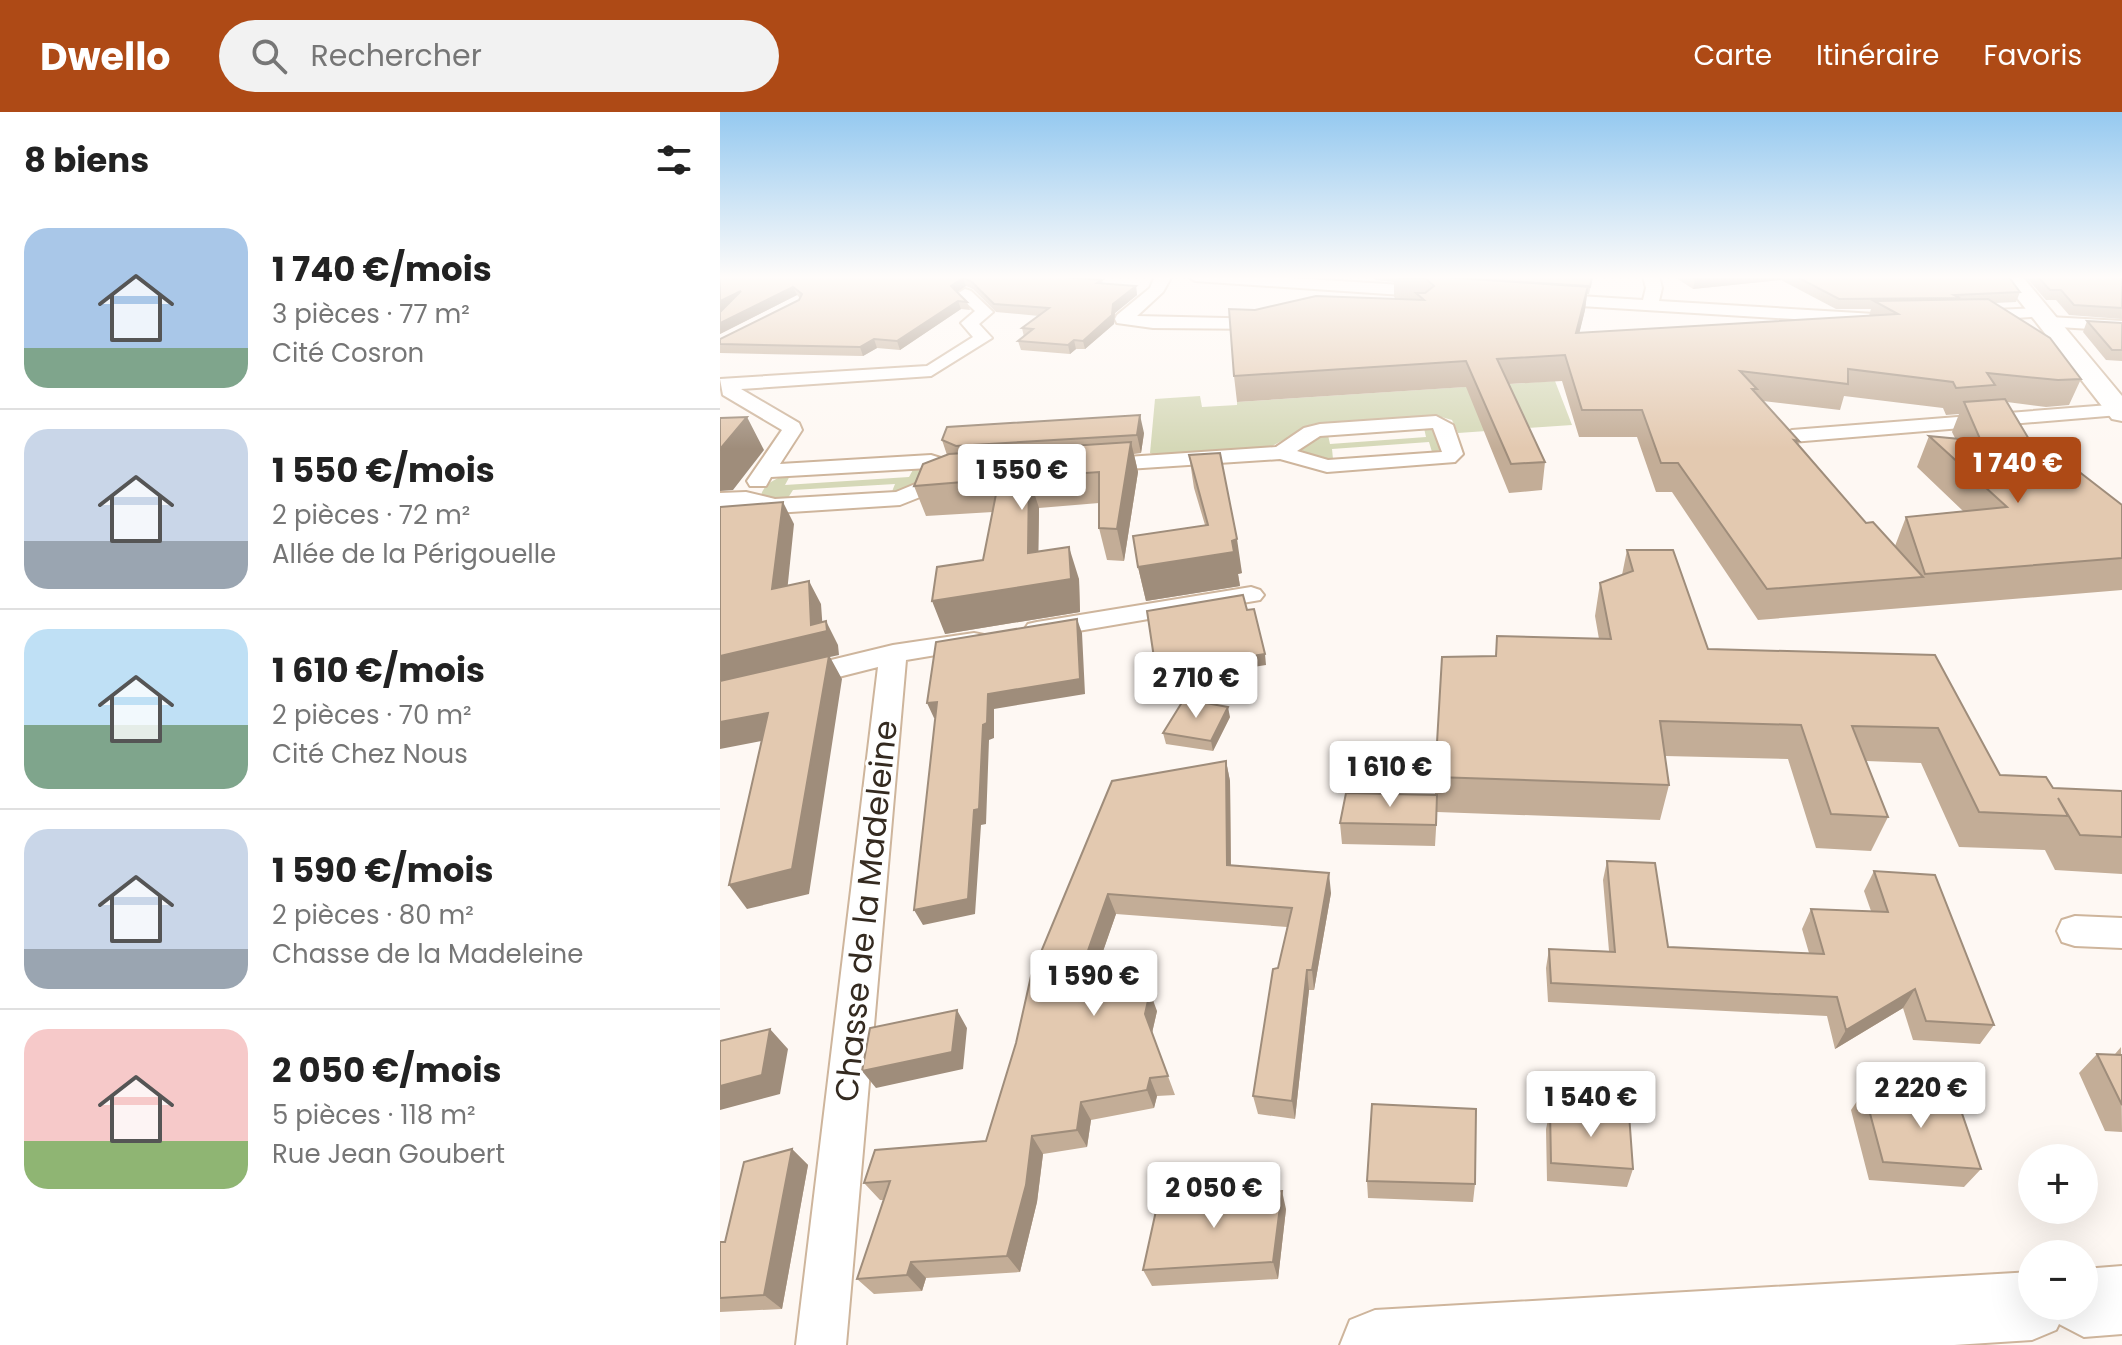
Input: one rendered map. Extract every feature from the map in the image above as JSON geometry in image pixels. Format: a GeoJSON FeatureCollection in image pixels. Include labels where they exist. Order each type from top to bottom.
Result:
{"type":"FeatureCollection","features":[{"type":"Feature","properties":{"kind":"main road"},"geometry":{"type":"LineString","coordinates":[[2058,334],[2120,411]]}},
{"type":"Feature","properties":{"kind":"main road"},"geometry":{"type":"LineString","coordinates":[[2098,1302],[2122,1300]]}},
{"type":"Feature","properties":{"kind":"main road"},"geometry":{"type":"LineString","coordinates":[[1375,1345],[2018,1307]]}},
{"type":"Feature","properties":{"kind":"street"},"geometry":{"type":"LineString","coordinates":[[720,500],[756,484],[792,430],[789,423],[730,391],[727,384],[937,370],[983,338],[979,334]]}},
{"type":"Feature","properties":{"kind":"street"},"geometry":{"type":"LineString","coordinates":[[720,412],[750,401]]}},
{"type":"Feature","properties":{"kind":"street"},"geometry":{"type":"LineString","coordinates":[[1792,436],[2120,411]]}},
{"type":"Feature","properties":{"kind":"street"},"geometry":{"type":"LineString","coordinates":[[1082,466],[1281,453],[1327,466],[1448,458],[1453,454],[1443,425],[1436,422],[1320,430],[1311,432],[1281,453]]}},
{"type":"Feature","properties":{"kind":"street"},"geometry":{"type":"LineString","coordinates":[[720,485],[756,484],[931,461],[963,474],[900,498],[775,506],[756,484]]}},
{"type":"Feature","properties":{"kind":"street"},"geometry":{"type":"LineString","coordinates":[[720,697],[893,654],[1251,595]]}},
{"type":"Feature","properties":{"kind":"street","name":"Chasse de la Madeleine"},"geometry":{"type":"LineString","coordinates":[[821,1345],[893,654]]}},
{"type":"Feature","properties":{"kind":"street"},"geometry":{"type":"LineString","coordinates":[[2075,931],[2122,933]]}},
{"type":"Feature","properties":{"kind":"green space"},"geometry":{"type":"Polygon","coordinates":[[[1555,381],[1572,425],[1458,433],[1452,420],[1438,416],[1312,424],[1267,449],[1157,456],[1150,453],[1155,399],[1200,396],[1202,407],[1237,405],[1237,402],[1555,381]]]}},
{"type":"Feature","properties":{"kind":"green space"},"geometry":{"type":"Polygon","coordinates":[[[1424,428],[1436,431],[1441,450],[1432,452],[1429,442],[1332,449],[1333,459],[1298,453],[1297,447],[1316,436],[1328,435],[1330,444],[1426,437],[1424,428]]]}},
{"type":"Feature","properties":{"kind":"green space"},"geometry":{"type":"Polygon","coordinates":[[[926,465],[935,479],[891,494],[895,484],[793,490],[786,501],[761,495],[777,478],[791,474],[785,485],[909,477],[915,466],[926,465]]]}},
{"type":"Feature","properties":{"kind":"building"},"geometry":{"type":"Polygon","coordinates":[[[731,334],[908,334],[897,341],[874,339],[860,347],[720,344],[720,339],[731,334]]]}},
{"type":"Feature","properties":{"kind":"building"},"geometry":{"type":"Polygon","coordinates":[[[1027,334],[1091,334],[1083,341],[1074,340],[1068,345],[1018,341],[1027,334]]]}},
{"type":"Feature","properties":{"kind":"building"},"geometry":{"type":"Polygon","coordinates":[[[1231,334],[2043,334],[2050,338],[2081,379],[2058,380],[1987,373],[1995,385],[1956,388],[1953,382],[1848,369],[1848,384],[1740,371],[1757,389],[1752,389],[1799,441],[1794,440],[1866,523],[1873,522],[1923,577],[1767,589],[1678,463],[1661,463],[1642,410],[1582,410],[1565,355],[1497,359],[1545,462],[1511,464],[1466,361],[1234,376],[1231,334]]]}},
{"type":"Feature","properties":{"kind":"building"},"geometry":{"type":"Polygon","coordinates":[[[2098,334],[2122,334],[2122,350],[2112,350],[2098,334]]]}},
{"type":"Feature","properties":{"kind":"building"},"geometry":{"type":"Polygon","coordinates":[[[2005,399],[2036,451],[2051,450],[2122,505],[2122,558],[1925,574],[1906,517],[2007,507],[1929,436],[1981,441],[1964,402],[2005,399]]]}},
{"type":"Feature","properties":{"kind":"building"},"geometry":{"type":"Polygon","coordinates":[[[1140,415],[1137,435],[956,446],[942,440],[947,427],[1140,415]]]}},
{"type":"Feature","properties":{"kind":"building"},"geometry":{"type":"Polygon","coordinates":[[[747,417],[720,449],[720,418],[747,417]]]}},
{"type":"Feature","properties":{"kind":"building"},"geometry":{"type":"Polygon","coordinates":[[[1131,442],[1117,529],[1099,528],[1099,472],[1029,477],[1028,553],[1069,547],[1071,579],[932,601],[937,567],[983,560],[999,479],[914,486],[923,464],[949,454],[1131,442]]]}},
{"type":"Feature","properties":{"kind":"building"},"geometry":{"type":"Polygon","coordinates":[[[1220,453],[1237,539],[1232,541],[1234,552],[1138,567],[1133,536],[1208,525],[1189,455],[1220,453]]]}},
{"type":"Feature","properties":{"kind":"building"},"geometry":{"type":"Polygon","coordinates":[[[783,502],[772,589],[809,581],[811,625],[826,621],[827,631],[720,656],[720,507],[783,502]]]}},
{"type":"Feature","properties":{"kind":"building"},"geometry":{"type":"Polygon","coordinates":[[[1627,550],[1673,550],[1708,649],[1935,655],[2000,775],[2046,777],[2053,788],[2122,791],[2122,837],[2080,835],[2058,798],[2068,816],[1979,812],[1938,728],[1852,726],[1888,817],[1831,814],[1801,725],[1660,721],[1669,785],[1435,777],[1442,657],[1496,656],[1497,636],[1611,639],[1600,583],[1633,571],[1627,550]]]}},
{"type":"Feature","properties":{"kind":"building"},"geometry":{"type":"Polygon","coordinates":[[[1243,595],[1247,610],[1254,609],[1265,654],[1156,671],[1147,611],[1243,595]]]}},
{"type":"Feature","properties":{"kind":"building"},"geometry":{"type":"Polygon","coordinates":[[[1077,619],[1080,679],[988,694],[987,723],[983,725],[979,809],[974,810],[968,899],[914,910],[937,702],[927,703],[936,642],[1077,619]]]}},
{"type":"Feature","properties":{"kind":"building"},"geometry":{"type":"Polygon","coordinates":[[[829,656],[792,869],[729,885],[768,713],[720,722],[720,681],[829,656]]]}},
{"type":"Feature","properties":{"kind":"building"},"geometry":{"type":"Polygon","coordinates":[[[1184,699],[1228,707],[1211,741],[1163,733],[1184,699]]]}},
{"type":"Feature","properties":{"kind":"building"},"geometry":{"type":"Polygon","coordinates":[[[1226,761],[1227,865],[1329,873],[1312,970],[1307,970],[1292,1101],[1253,1096],[1273,969],[1278,968],[1292,908],[1108,894],[1073,993],[1150,992],[1145,1014],[1168,1076],[1150,1078],[1147,1090],[1081,1102],[1077,1130],[1032,1136],[1026,1185],[1007,1256],[911,1262],[907,1275],[857,1279],[890,1181],[864,1183],[875,1150],[986,1141],[1016,1043],[1031,976],[1112,781],[1226,761]]]}},
{"type":"Feature","properties":{"kind":"building"},"geometry":{"type":"Polygon","coordinates":[[[1346,793],[1437,795],[1436,825],[1340,823],[1346,793]]]}},
{"type":"Feature","properties":{"kind":"building"},"geometry":{"type":"Polygon","coordinates":[[[1607,861],[1655,863],[1668,947],[1824,954],[1811,909],[1888,912],[1874,871],[1935,875],[1994,1025],[1926,1021],[1915,989],[1846,1030],[1837,997],[1551,983],[1549,949],[1615,952],[1607,861]]]}},
{"type":"Feature","properties":{"kind":"building"},"geometry":{"type":"Polygon","coordinates":[[[957,1010],[952,1052],[862,1071],[870,1028],[957,1010]]]}},
{"type":"Feature","properties":{"kind":"building"},"geometry":{"type":"Polygon","coordinates":[[[770,1029],[762,1075],[720,1086],[720,1041],[770,1029]]]}},
{"type":"Feature","properties":{"kind":"building"},"geometry":{"type":"Polygon","coordinates":[[[2097,1054],[2122,1055],[2122,1105],[2097,1054]]]}},
{"type":"Feature","properties":{"kind":"building"},"geometry":{"type":"Polygon","coordinates":[[[1864,1091],[1956,1096],[1981,1169],[1883,1162],[1864,1091]]]}},
{"type":"Feature","properties":{"kind":"building"},"geometry":{"type":"Polygon","coordinates":[[[1372,1104],[1476,1109],[1475,1184],[1367,1181],[1372,1104]]]}},
{"type":"Feature","properties":{"kind":"building"},"geometry":{"type":"Polygon","coordinates":[[[1550,1110],[1629,1114],[1633,1169],[1551,1163],[1550,1110]]]}},
{"type":"Feature","properties":{"kind":"building"},"geometry":{"type":"Polygon","coordinates":[[[792,1149],[764,1295],[720,1298],[720,1242],[725,1242],[744,1162],[792,1149]]]}},
{"type":"Feature","properties":{"kind":"building"},"geometry":{"type":"Polygon","coordinates":[[[1282,1191],[1273,1262],[1143,1270],[1159,1197],[1282,1191]]]}}]}
